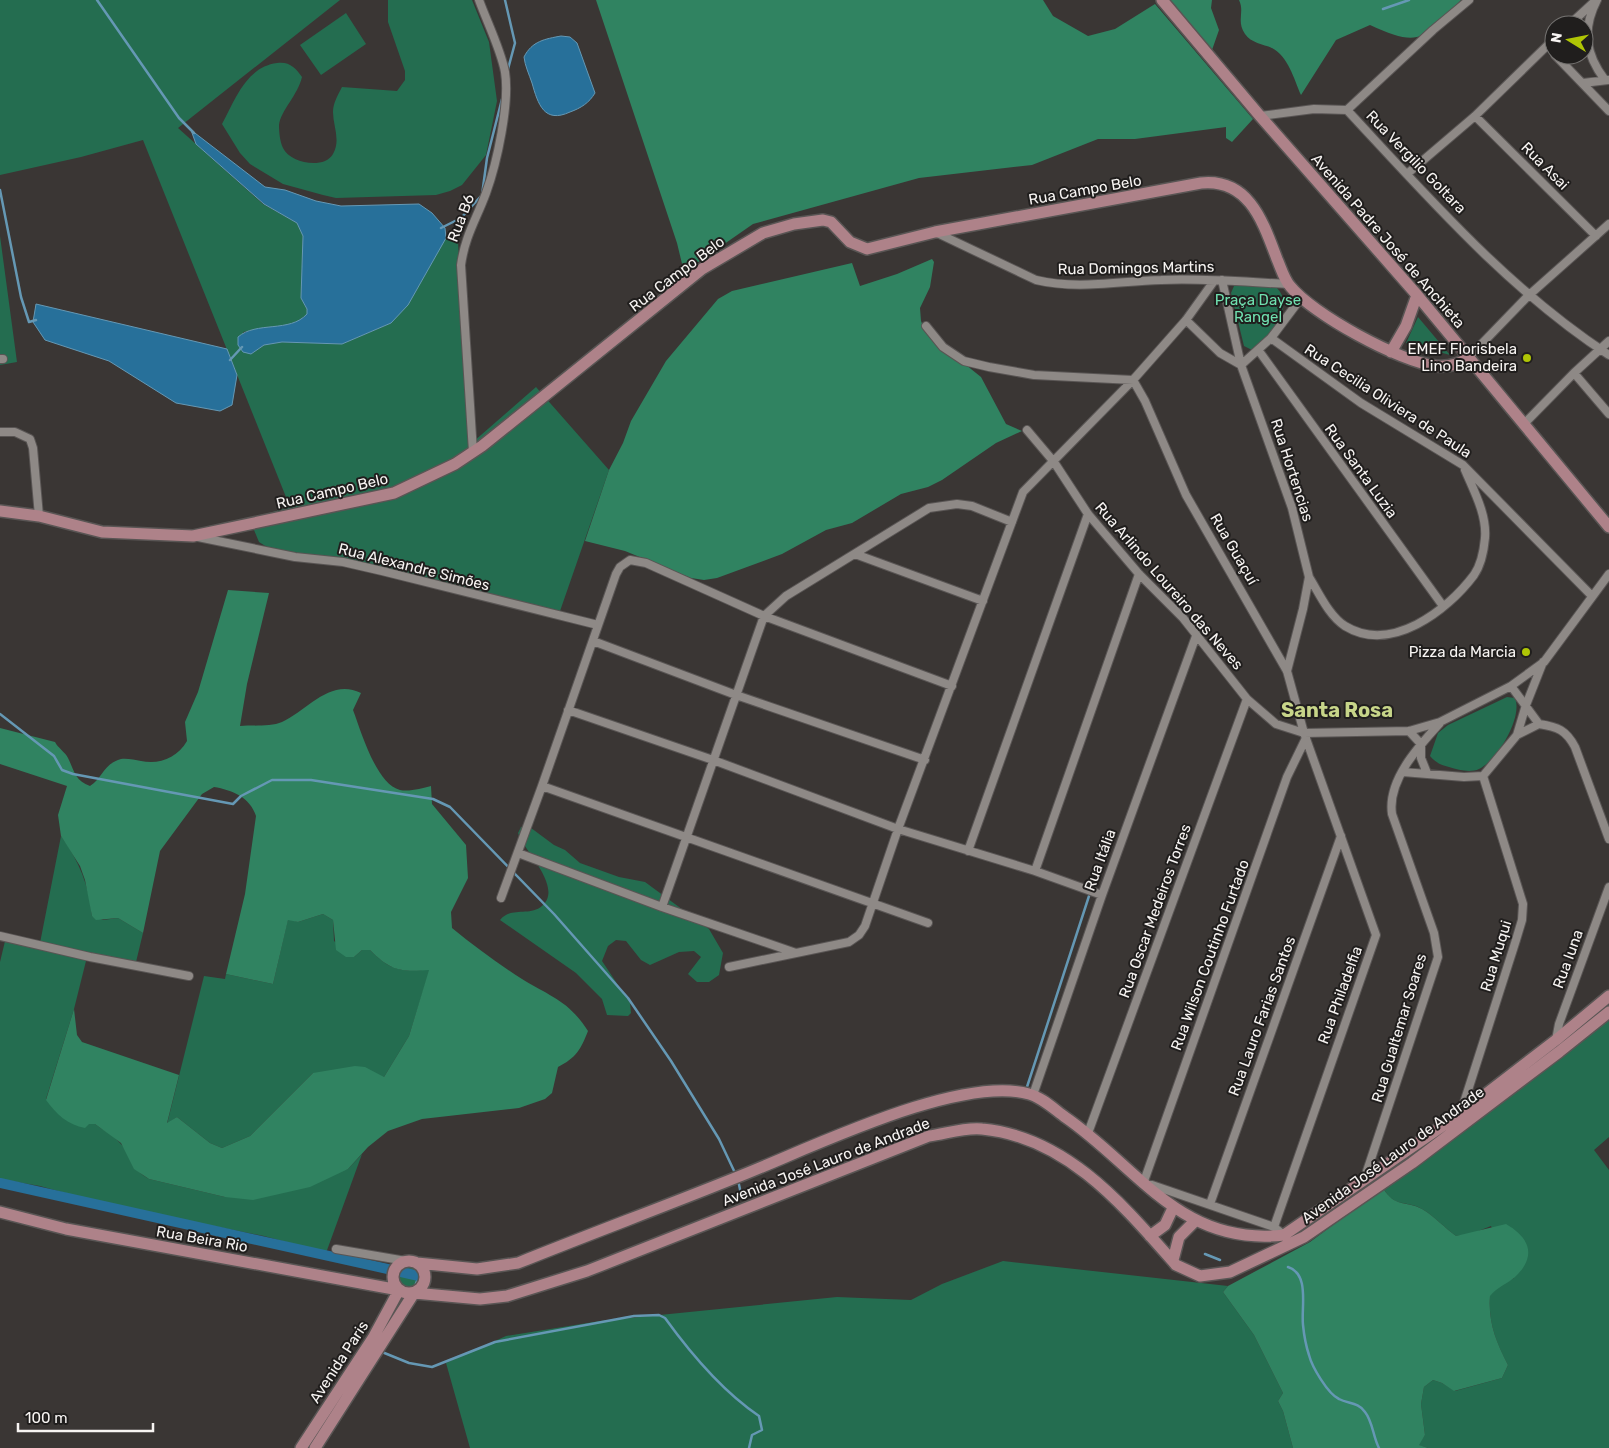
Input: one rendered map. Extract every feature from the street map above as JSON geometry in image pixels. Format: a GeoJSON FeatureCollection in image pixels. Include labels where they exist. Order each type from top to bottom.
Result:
{"type":"FeatureCollection","features":[{"type":"Feature","properties":{"kind":"street","name":"Rua B6"},"geometry":{"type":"LineString","coordinates":[[473,452],[461,265],[464,244],[486,192],[501,131],[506,94],[505,71],[479,0]]}},
{"type":"Feature","properties":{"kind":"street","name":"Avenida Padre José de Anchieta"},"geometry":{"type":"LineString","coordinates":[[1162,0],[1260,116],[1417,295],[1609,527]]}},
{"type":"Feature","properties":{"kind":"street"},"geometry":{"type":"LineString","coordinates":[[1347,110],[1433,30],[1469,0]]}},
{"type":"Feature","properties":{"kind":"street"},"geometry":{"type":"LineString","coordinates":[[1580,15],[1596,0]]}},
{"type":"Feature","properties":{"kind":"street"},"geometry":{"type":"LineString","coordinates":[[1596,0],[1590,14],[1586,32],[1588,50],[1594,66],[1607,80]]}},
{"type":"Feature","properties":{"kind":"street"},"geometry":{"type":"LineString","coordinates":[[1407,174],[1475,116],[1544,48]]}},
{"type":"Feature","properties":{"kind":"street"},"geometry":{"type":"LineString","coordinates":[[1564,65],[1609,111]]}},
{"type":"Feature","properties":{"kind":"street"},"geometry":{"type":"LineString","coordinates":[[1583,83],[1607,80]]}},
{"type":"Feature","properties":{"kind":"street","name":"Rua Vergilio Goltara"},"geometry":{"type":"LineString","coordinates":[[1260,116],[1314,109],[1347,110],[1407,174],[1528,296],[1609,355]]}},
{"type":"Feature","properties":{"kind":"street","name":"Rua Asai"},"geometry":{"type":"LineString","coordinates":[[1475,116],[1596,236]]}},
{"type":"Feature","properties":{"kind":"street","name":"Rua Campo Belo"},"geometry":{"type":"LineString","coordinates":[[0,511],[40,516],[102,532],[193,536],[394,493],[455,464],[473,452],[702,270],[763,233],[794,224],[823,220],[832,222],[850,242],[867,249],[935,232],[1214,182],[1225,183],[1250,202],[1259,216],[1288,284],[1301,298],[1391,352],[1435,366],[1459,364],[1468,358]]}},
{"type":"Feature","properties":{"kind":"street"},"geometry":{"type":"LineString","coordinates":[[1468,358],[1528,296],[1609,224]]}},
{"type":"Feature","properties":{"kind":"street","name":"Rua Domingos Martins"},"geometry":{"type":"LineString","coordinates":[[935,232],[1036,280],[1054,284],[1072,286],[1163,280],[1218,280],[1288,284]]}},
{"type":"Feature","properties":{"kind":"street"},"geometry":{"type":"LineString","coordinates":[[730,967],[849,942],[859,935],[865,926],[898,829],[1023,492],[1133,380],[1186,320],[1218,280]]}},
{"type":"Feature","properties":{"kind":"street","name":"Rua Hortencias"},"geometry":{"type":"LineString","coordinates":[[1218,280],[1241,366],[1292,508],[1309,577],[1287,671]]}},
{"type":"Feature","properties":{"kind":"street"},"geometry":{"type":"LineString","coordinates":[[1391,352],[1406,326],[1417,295]]}},
{"type":"Feature","properties":{"kind":"street"},"geometry":{"type":"LineString","coordinates":[[1186,320],[1220,353],[1241,366],[1271,338],[1301,298]]}},
{"type":"Feature","properties":{"kind":"street"},"geometry":{"type":"LineString","coordinates":[[926,326],[943,347],[964,361],[1034,375],[1133,380]]}},
{"type":"Feature","properties":{"kind":"street","name":"Rua Cecilia Oliviera de Paula"},"geometry":{"type":"LineString","coordinates":[[1271,338],[1361,404],[1463,465],[1592,596]]}},
{"type":"Feature","properties":{"kind":"street"},"geometry":{"type":"LineString","coordinates":[[1523,425],[1574,373],[1609,341]]}},
{"type":"Feature","properties":{"kind":"street","name":"Rua Santa Luzia"},"geometry":{"type":"LineString","coordinates":[[1259,351],[1443,606]]}},
{"type":"Feature","properties":{"kind":"street"},"geometry":{"type":"LineString","coordinates":[[1574,373],[1609,414]]}},
{"type":"Feature","properties":{"kind":"street","name":"Rua Guaçuí"},"geometry":{"type":"LineString","coordinates":[[1133,380],[1145,401],[1186,495],[1287,671],[1305,736]]}},
{"type":"Feature","properties":{"kind":"street","name":"Rua Arlindo Loureiro das Neves"},"geometry":{"type":"LineString","coordinates":[[1027,430],[1054,462],[1088,514],[1139,574],[1183,618],[1247,699],[1276,724],[1305,736],[1409,731],[1440,722],[1511,686],[1544,662],[1609,574]]}},
{"type":"Feature","properties":{"kind":"street"},"geometry":{"type":"LineString","coordinates":[[0,432],[16,432],[30,439],[33,448],[40,516]]}},
{"type":"Feature","properties":{"kind":"street"},"geometry":{"type":"LineString","coordinates":[[1309,577],[1330,611],[1344,626],[1362,634],[1382,636],[1405,631],[1425,620],[1443,606],[1475,573],[1482,556],[1485,536],[1482,511],[1463,465]]}},
{"type":"Feature","properties":{"kind":"street"},"geometry":{"type":"LineString","coordinates":[[662,907],[764,616],[786,596],[929,508],[957,504],[972,506],[1012,522]]}},
{"type":"Feature","properties":{"kind":"street"},"geometry":{"type":"LineString","coordinates":[[968,850],[1088,514]]}},
{"type":"Feature","properties":{"kind":"street","name":"Rua Alexandre Simões"},"geometry":{"type":"LineString","coordinates":[[193,536],[295,557],[343,562],[598,626]]}},
{"type":"Feature","properties":{"kind":"street"},"geometry":{"type":"LineString","coordinates":[[855,554],[983,601]]}},
{"type":"Feature","properties":{"kind":"street"},"geometry":{"type":"LineString","coordinates":[[501,898],[616,574],[620,567],[630,560],[646,564],[764,616],[952,686]]}},
{"type":"Feature","properties":{"kind":"street"},"geometry":{"type":"LineString","coordinates":[[1035,871],[1139,574]]}},
{"type":"Feature","properties":{"kind":"street","name":"Rua Itália"},"geometry":{"type":"LineString","coordinates":[[1027,1094],[1196,636]]}},
{"type":"Feature","properties":{"kind":"street"},"geometry":{"type":"LineString","coordinates":[[592,641],[736,695],[925,760]]}},
{"type":"Feature","properties":{"kind":"street"},"geometry":{"type":"LineString","coordinates":[[1403,772],[1464,777],[1483,776],[1517,735],[1526,706],[1544,662]]}},
{"type":"Feature","properties":{"kind":"street"},"geometry":{"type":"LineString","coordinates":[[1511,686],[1540,724]]}},
{"type":"Feature","properties":{"kind":"street","name":"Rua Oscar Medeiros Torres"},"geometry":{"type":"LineString","coordinates":[[1088,1133],[1247,699]]}},
{"type":"Feature","properties":{"kind":"street"},"geometry":{"type":"LineString","coordinates":[[568,710],[713,760],[898,829],[1035,871],[1102,895]]}},
{"type":"Feature","properties":{"kind":"street","name":"Rua Gualtemar Soares"},"geometry":{"type":"LineString","coordinates":[[1364,1182],[1438,957],[1434,933],[1392,814],[1392,794],[1403,772],[1421,744],[1440,722]]}},
{"type":"Feature","properties":{"kind":"street"},"geometry":{"type":"LineString","coordinates":[[1517,735],[1540,724],[1556,726],[1567,734],[1575,747],[1609,839]]}},
{"type":"Feature","properties":{"kind":"street"},"geometry":{"type":"LineString","coordinates":[[1409,731],[1421,744],[1421,758],[1427,773]]}},
{"type":"Feature","properties":{"kind":"street","name":"Rua Philadelfia"},"geometry":{"type":"LineString","coordinates":[[1274,1227],[1376,935],[1305,736]]}},
{"type":"Feature","properties":{"kind":"street","name":"Rua Wilson Coutinho Furtado"},"geometry":{"type":"LineString","coordinates":[[1143,1184],[1286,777],[1305,736]]}},
{"type":"Feature","properties":{"kind":"street","name":"Rua Muqui"},"geometry":{"type":"LineString","coordinates":[[1460,1114],[1518,933],[1523,904],[1483,776]]}},
{"type":"Feature","properties":{"kind":"street"},"geometry":{"type":"LineString","coordinates":[[542,786],[928,924]]}},
{"type":"Feature","properties":{"kind":"street","name":"Rua Lauro Farias Santos"},"geometry":{"type":"LineString","coordinates":[[1210,1204],[1341,836]]}},
{"type":"Feature","properties":{"kind":"street"},"geometry":{"type":"LineString","coordinates":[[518,853],[662,907],[796,953]]}},
{"type":"Feature","properties":{"kind":"street","name":"Rua Iuna"},"geometry":{"type":"LineString","coordinates":[[1556,1040],[1559,1024],[1609,887]]}},
{"type":"Feature","properties":{"kind":"street"},"geometry":{"type":"LineString","coordinates":[[0,936],[90,957],[189,976]]}},
{"type":"Feature","properties":{"kind":"street","name":"Avenida José Lauro de Andrade"},"geometry":{"type":"LineString","coordinates":[[1284,1235],[1364,1182],[1460,1114],[1556,1040],[1609,996]]}},
{"type":"Feature","properties":{"kind":"street","name":"Avenida José Lauro de Andrade"},"geometry":{"type":"LineString","coordinates":[[414,1292],[480,1299],[507,1296],[587,1271],[929,1136],[979,1128],[1024,1138],[1081,1168],[1113,1197],[1172,1260],[1188,1272],[1200,1276],[1230,1272],[1304,1237],[1412,1163],[1560,1052],[1609,1012]]}},
{"type":"Feature","properties":{"kind":"street","name":"Avenida José Lauro de Andrade"},"geometry":{"type":"LineString","coordinates":[[411,1262],[477,1269],[518,1263],[889,1116],[968,1093],[1027,1094]]}},
{"type":"Feature","properties":{"kind":"street"},"geometry":{"type":"LineString","coordinates":[[1027,1094],[1088,1133],[1143,1184],[1173,1208],[1195,1221],[1234,1232],[1265,1237],[1284,1235]]}},
{"type":"Feature","properties":{"kind":"street"},"geometry":{"type":"LineString","coordinates":[[1143,1184],[1152,1185],[1210,1204],[1274,1227],[1284,1235]]}},
{"type":"Feature","properties":{"kind":"street"},"geometry":{"type":"LineString","coordinates":[[1150,1236],[1165,1225],[1173,1208]]}},
{"type":"Feature","properties":{"kind":"street","name":"Rua Beira Rio"},"geometry":{"type":"LineString","coordinates":[[0,1212],[66,1229],[399,1290]]}},
{"type":"Feature","properties":{"kind":"street"},"geometry":{"type":"LineString","coordinates":[[1172,1260],[1179,1237],[1195,1221]]}},
{"type":"Feature","properties":{"kind":"street"},"geometry":{"type":"LineString","coordinates":[[336,1249],[411,1262],[424,1269],[425,1278],[422,1287],[414,1292],[406,1293],[399,1290],[393,1283],[393,1273],[397,1265],[411,1262]]}},
{"type":"Feature","properties":{"kind":"street","name":"Avenida Paris"},"geometry":{"type":"LineString","coordinates":[[301,1448],[373,1338],[399,1290]]}},
{"type":"Feature","properties":{"kind":"street","name":"Avenida Paris"},"geometry":{"type":"LineString","coordinates":[[316,1448],[414,1292]]}},
{"type":"Feature","properties":{"kind":"green space"},"geometry":{"type":"Polygon","coordinates":[[[0,0],[340,0],[178,128],[263,204],[297,223],[303,236],[301,298],[307,309],[307,314],[294,323],[243,332],[251,354],[264,345],[282,342],[342,344],[391,323],[445,239],[458,243],[473,442],[536,387],[609,470],[559,614],[401,574],[267,547],[259,542],[254,530],[259,516],[290,507],[143,140],[81,157],[0,175],[0,0]]]}},
{"type":"Feature","properties":{"kind":"green space"},"geometry":{"type":"Polygon","coordinates":[[[388,0],[472,0],[489,42],[497,101],[486,155],[462,185],[436,195],[336,198],[283,184],[250,164],[240,153],[222,124],[237,95],[249,78],[266,66],[277,63],[289,64],[302,77],[297,90],[280,119],[279,131],[282,146],[287,153],[292,158],[307,163],[322,162],[329,159],[333,154],[337,138],[333,109],[342,87],[397,91],[405,80],[405,71],[388,22],[388,0]]]}},
{"type":"Feature","properties":{"kind":"green space"},"geometry":{"type":"Polygon","coordinates":[[[596,0],[1043,0],[1053,16],[1088,36],[1115,29],[1155,4],[1253,119],[1232,142],[1226,138],[1226,127],[1135,139],[1098,139],[1032,165],[919,178],[753,224],[684,272],[677,243],[596,0]]]}},
{"type":"Feature","properties":{"kind":"green space"},"geometry":{"type":"Polygon","coordinates":[[[1169,0],[1212,0],[1211,8],[1219,30],[1212,50],[1169,0]]]}},
{"type":"Feature","properties":{"kind":"green space"},"geometry":{"type":"Polygon","coordinates":[[[1239,0],[1461,0],[1439,23],[1421,36],[1412,38],[1401,37],[1370,25],[1336,40],[1301,95],[1290,68],[1282,56],[1272,48],[1254,41],[1245,34],[1241,25],[1241,4],[1239,0]]]}},
{"type":"Feature","properties":{"kind":"green space"},"geometry":{"type":"Polygon","coordinates":[[[346,13],[366,44],[321,75],[300,45],[346,13]]]}},
{"type":"Feature","properties":{"kind":"green space"},"geometry":{"type":"Polygon","coordinates":[[[0,236],[17,362],[0,365],[0,236]]]}},
{"type":"Feature","properties":{"kind":"green space"},"geometry":{"type":"Polygon","coordinates":[[[932,259],[934,262],[930,287],[920,308],[921,321],[926,333],[981,377],[1006,424],[1022,431],[996,443],[942,480],[928,487],[901,494],[852,523],[826,530],[782,554],[717,578],[704,580],[691,578],[625,551],[585,541],[609,470],[623,443],[631,421],[666,361],[718,299],[732,291],[852,263],[860,286],[897,274],[932,259]]]}},
{"type":"Feature","properties":{"kind":"green space","name":"Praça Dayse Rangel"},"geometry":{"type":"Polygon","coordinates":[[[1234,286],[1276,287],[1282,295],[1284,303],[1282,312],[1273,329],[1252,350],[1244,346],[1231,293],[1234,286]]]}},
{"type":"Feature","properties":{"kind":"green space"},"geometry":{"type":"Polygon","coordinates":[[[1418,317],[1450,355],[1406,343],[1418,317]]]}},
{"type":"Feature","properties":{"kind":"green space"},"geometry":{"type":"Polygon","coordinates":[[[228,590],[269,593],[247,684],[240,726],[278,724],[292,717],[329,692],[350,689],[361,693],[353,710],[365,743],[377,768],[391,786],[400,790],[412,790],[431,786],[432,804],[466,845],[468,878],[451,912],[452,928],[504,967],[566,1006],[588,1031],[577,1052],[558,1067],[552,1093],[545,1099],[519,1108],[422,1119],[388,1131],[368,1147],[348,1169],[310,1187],[253,1200],[225,1197],[149,1179],[134,1169],[121,1143],[95,1124],[89,1124],[85,1128],[79,1127],[68,1122],[54,1110],[46,1100],[74,1009],[77,1035],[82,1042],[179,1075],[167,1123],[177,1117],[210,1143],[222,1148],[250,1136],[313,1073],[355,1066],[365,1067],[384,1077],[409,1036],[429,970],[411,971],[397,969],[384,962],[370,950],[362,950],[354,957],[346,957],[336,950],[333,920],[323,914],[298,922],[288,920],[273,984],[226,974],[245,894],[256,816],[245,799],[234,792],[214,787],[202,794],[160,851],[143,933],[118,918],[96,920],[92,916],[85,880],[80,866],[61,836],[58,815],[67,786],[0,764],[0,728],[55,742],[67,756],[78,778],[90,786],[115,761],[126,759],[154,762],[173,756],[187,741],[185,722],[198,692],[228,590]]]}},
{"type":"Feature","properties":{"kind":"green space"},"geometry":{"type":"Polygon","coordinates":[[[1507,697],[1515,698],[1517,706],[1512,726],[1501,748],[1486,764],[1476,770],[1464,771],[1441,764],[1430,756],[1438,733],[1448,725],[1507,697]]]}},
{"type":"Feature","properties":{"kind":"green space"},"geometry":{"type":"Polygon","coordinates":[[[527,825],[554,845],[565,850],[580,863],[619,877],[645,882],[709,929],[723,953],[719,975],[709,982],[697,982],[688,974],[701,957],[694,951],[679,952],[650,965],[641,960],[626,941],[616,940],[608,946],[602,961],[630,1003],[631,1013],[628,1016],[607,1015],[602,999],[576,973],[500,920],[509,913],[537,909],[542,906],[547,898],[548,889],[545,879],[518,833],[521,827],[527,825]]]}},
{"type":"Feature","properties":{"kind":"green space"},"geometry":{"type":"Polygon","coordinates":[[[61,836],[73,855],[86,884],[92,916],[103,920],[118,918],[143,933],[136,962],[88,953],[74,1009],[46,1099],[89,1124],[95,1124],[111,1135],[124,1148],[138,1171],[149,1179],[225,1197],[348,1169],[362,1154],[326,1253],[264,1236],[109,1205],[40,1186],[0,1179],[0,962],[6,937],[40,943],[61,836]]]}},
{"type":"Feature","properties":{"kind":"green space"},"geometry":{"type":"Polygon","coordinates":[[[323,914],[333,920],[334,941],[354,957],[362,950],[370,950],[390,966],[411,971],[430,969],[409,1036],[384,1077],[313,1073],[250,1136],[222,1148],[210,1143],[177,1117],[167,1124],[204,976],[225,979],[226,974],[273,984],[288,919],[298,922],[323,914]]]}},
{"type":"Feature","properties":{"kind":"green space"},"geometry":{"type":"Polygon","coordinates":[[[1609,1015],[1609,1137],[1594,1150],[1609,1170],[1609,1448],[1428,1448],[1418,1445],[1425,1435],[1421,1404],[1424,1387],[1433,1380],[1455,1391],[1502,1378],[1508,1365],[1494,1331],[1490,1314],[1490,1295],[1498,1287],[1514,1278],[1491,1226],[1471,1234],[1456,1236],[1422,1209],[1392,1199],[1383,1188],[1530,1078],[1532,1080],[1609,1015]]]}},
{"type":"Feature","properties":{"kind":"green space"},"geometry":{"type":"Polygon","coordinates":[[[1383,1188],[1396,1201],[1422,1209],[1456,1236],[1506,1224],[1521,1235],[1528,1248],[1526,1262],[1515,1277],[1490,1296],[1490,1315],[1494,1332],[1508,1365],[1502,1378],[1454,1391],[1442,1383],[1433,1380],[1424,1387],[1421,1404],[1425,1435],[1419,1445],[1428,1448],[1293,1448],[1283,1411],[1278,1401],[1283,1393],[1254,1335],[1223,1292],[1228,1286],[1310,1242],[1383,1188]]]}},
{"type":"Feature","properties":{"kind":"green space"},"geometry":{"type":"Polygon","coordinates":[[[1003,1261],[1228,1286],[1223,1292],[1254,1335],[1283,1393],[1278,1401],[1283,1411],[1293,1448],[470,1448],[446,1363],[506,1336],[600,1321],[837,1297],[911,1300],[942,1284],[1003,1261]]]}},
{"type":"Feature","properties":{"kind":"green space"},"geometry":{"type":"Polygon","coordinates":[[[405,1265],[413,1265],[420,1272],[420,1280],[413,1287],[405,1287],[398,1280],[398,1272],[405,1265]]]}},
{"type":"Feature","properties":{"kind":"water"},"geometry":{"type":"Polygon","coordinates":[[[561,36],[570,37],[577,43],[595,93],[581,107],[561,115],[554,115],[548,114],[540,105],[524,57],[535,44],[561,36]]]}},
{"type":"Feature","properties":{"kind":"water"},"geometry":{"type":"Polygon","coordinates":[[[191,130],[265,187],[285,190],[316,201],[341,206],[419,204],[432,213],[445,228],[446,238],[408,305],[391,323],[342,344],[282,342],[264,345],[251,354],[243,352],[238,345],[238,337],[245,332],[292,323],[300,320],[307,314],[307,309],[301,298],[303,236],[297,223],[264,204],[196,144],[191,130]]]}},
{"type":"Feature","properties":{"kind":"water"},"geometry":{"type":"Polygon","coordinates":[[[36,304],[227,349],[237,375],[232,405],[220,411],[176,403],[109,361],[45,340],[33,322],[36,304]]]}},
{"type":"Feature","properties":{"kind":"waterway"},"geometry":{"type":"LineString","coordinates":[[97,0],[179,118],[194,133]]}},
{"type":"Feature","properties":{"kind":"waterway"},"geometry":{"type":"LineString","coordinates":[[505,0],[515,43],[508,69]]}},
{"type":"Feature","properties":{"kind":"waterway"},"geometry":{"type":"LineString","coordinates":[[1383,9],[1409,0]]}},
{"type":"Feature","properties":{"kind":"waterway"},"geometry":{"type":"LineString","coordinates":[[441,228],[461,218],[482,195],[487,158],[502,99]]}},
{"type":"Feature","properties":{"kind":"waterway"},"geometry":{"type":"LineString","coordinates":[[0,190],[21,297],[29,322],[36,320]]}},
{"type":"Feature","properties":{"kind":"waterway"},"geometry":{"type":"LineString","coordinates":[[230,360],[242,347]]}},
{"type":"Feature","properties":{"kind":"waterway"},"geometry":{"type":"LineString","coordinates":[[0,714],[54,756],[62,770],[73,774],[233,804],[241,796],[272,780],[311,780],[433,799],[450,807],[554,914],[628,998],[671,1061],[719,1139],[736,1175]]}},
{"type":"Feature","properties":{"kind":"waterway"},"geometry":{"type":"LineString","coordinates":[[1026,1090],[1089,896]]}},
{"type":"Feature","properties":{"kind":"waterway"},"geometry":{"type":"LineString","coordinates":[[738,1180],[741,1194]]}},
{"type":"Feature","properties":{"kind":"waterway"},"geometry":{"type":"LineString","coordinates":[[0,1183],[419,1276]]}},
{"type":"Feature","properties":{"kind":"waterway"},"geometry":{"type":"LineString","coordinates":[[1205,1254],[1220,1260]]}},
{"type":"Feature","properties":{"kind":"waterway"},"geometry":{"type":"LineString","coordinates":[[1288,1267],[1295,1271],[1302,1284],[1304,1333],[1313,1366],[1330,1392],[1342,1401],[1359,1406],[1365,1412],[1370,1420],[1379,1448]]}},
{"type":"Feature","properties":{"kind":"waterway"},"geometry":{"type":"LineString","coordinates":[[414,1289],[419,1276]]}},
{"type":"Feature","properties":{"kind":"waterway"},"geometry":{"type":"LineString","coordinates":[[382,1352],[409,1363],[432,1367],[495,1342],[634,1316],[659,1315],[665,1318],[685,1345],[720,1383],[759,1416],[762,1430],[752,1435],[749,1448]]}},
{"type":"Feature","properties":{"kind":"place","name":"EMEF Florisbela Lino Bandeira"},"geometry":{"type":"Point","coordinates":[1527,358]}},
{"type":"Feature","properties":{"kind":"place","name":"Pizza da Marcia"},"geometry":{"type":"Point","coordinates":[1526,652]}},
{"type":"Feature","properties":{"kind":"district","name":"Santa Rosa"},"geometry":{"type":"Point","coordinates":[1337,710]}}]}
